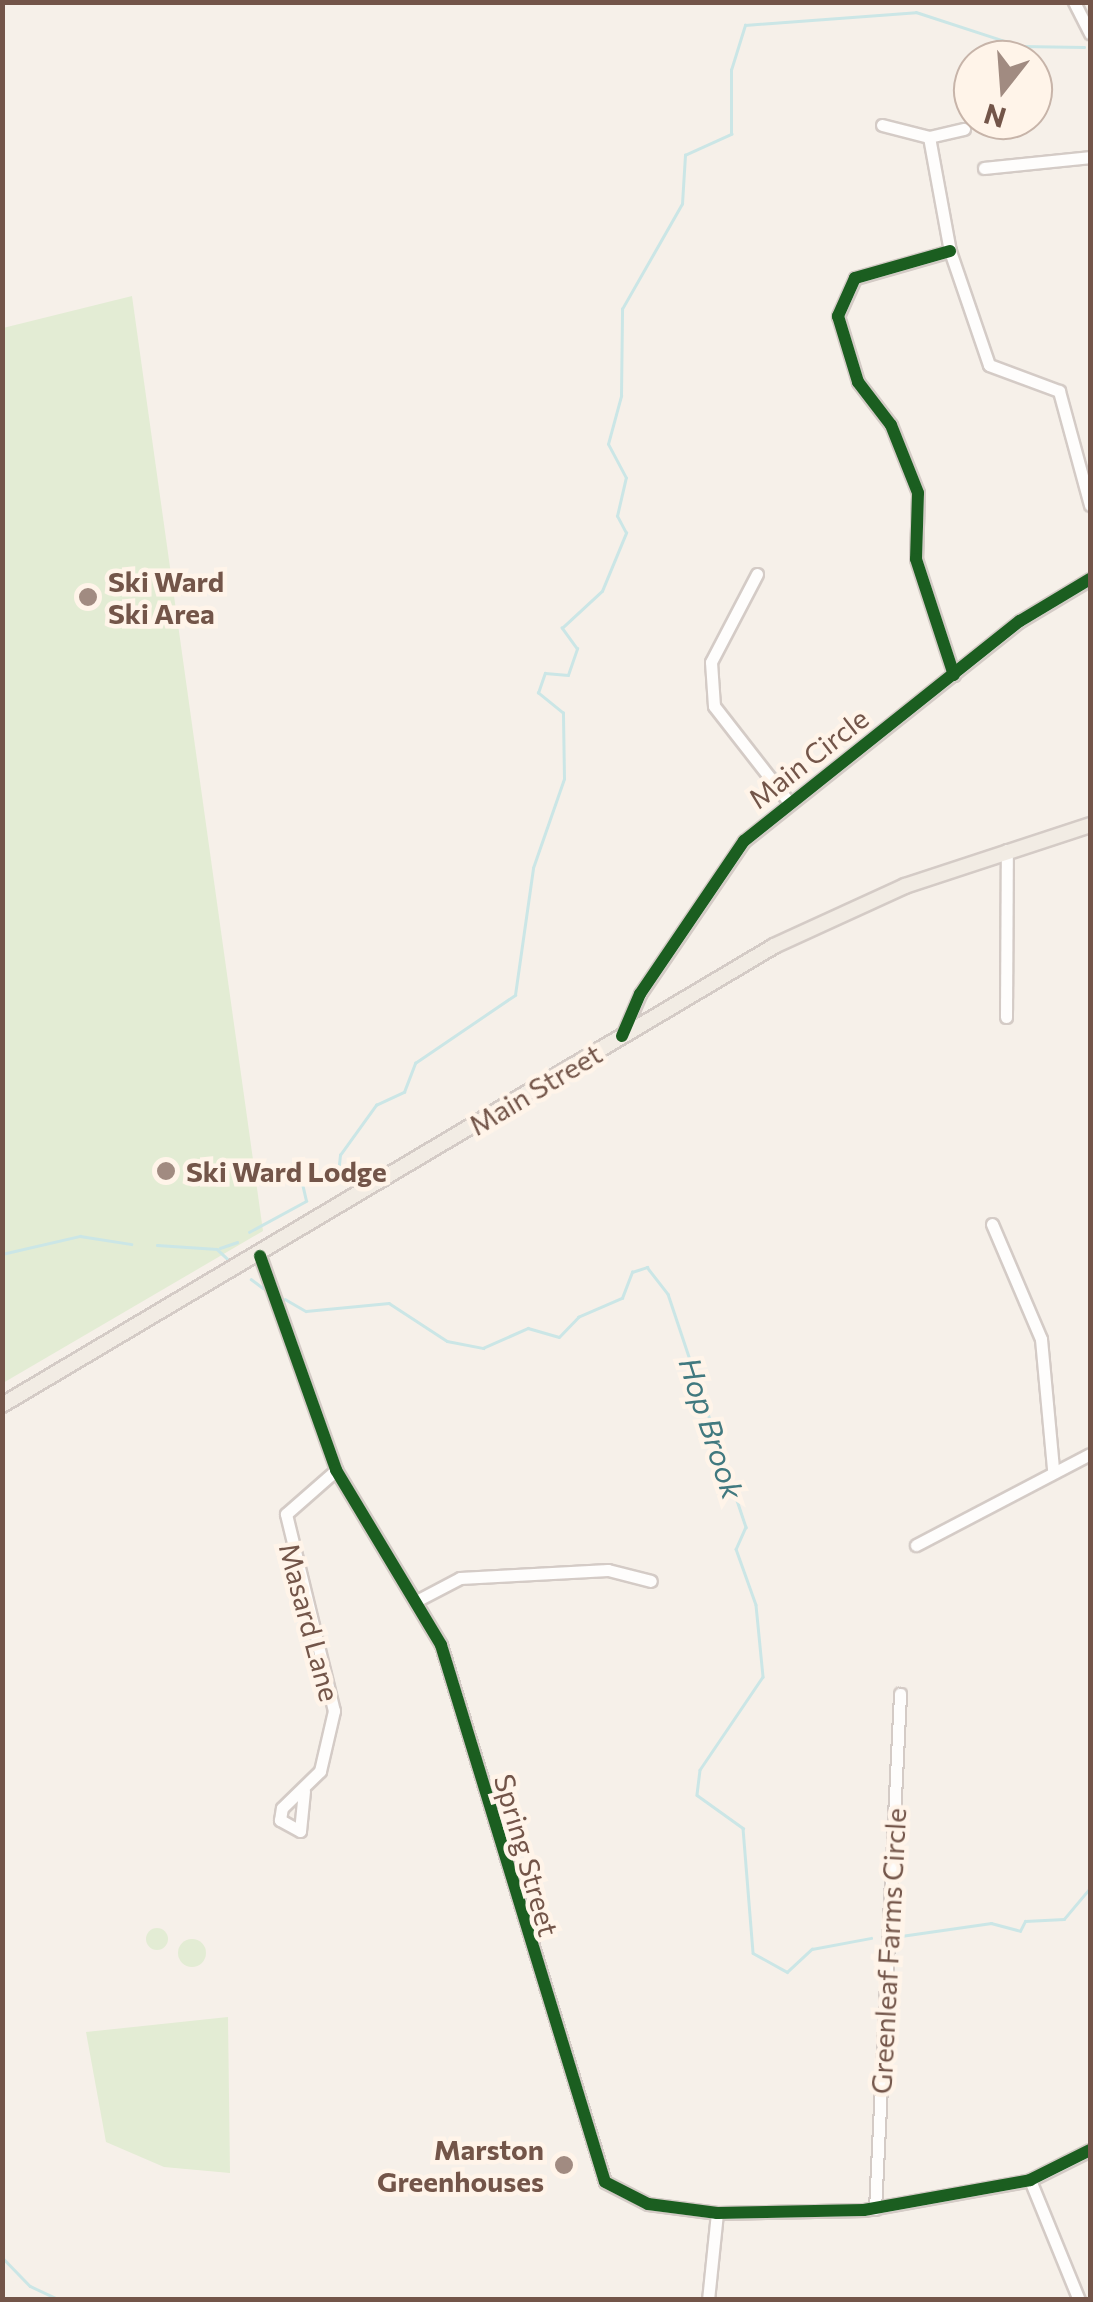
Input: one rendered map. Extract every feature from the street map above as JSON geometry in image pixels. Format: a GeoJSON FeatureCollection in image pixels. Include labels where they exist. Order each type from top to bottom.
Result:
{"type":"FeatureCollection","features":[{"type":"Feature","properties":{"kind":"main road","name":"Main Street"},"geometry":{"type":"LineString","coordinates":[[2,1404],[260,1256],[622,1036],[859,904],[1090,825]]}},
{"type":"Feature","properties":{"kind":"street"},"geometry":{"type":"LineString","coordinates":[[1074,2],[1090,33]]}},
{"type":"Feature","properties":{"kind":"street"},"geometry":{"type":"LineString","coordinates":[[882,124],[929,137],[953,132]]}},
{"type":"Feature","properties":{"kind":"street"},"geometry":{"type":"LineString","coordinates":[[929,137],[950,251],[989,365],[1059,391],[1090,505]]}},
{"type":"Feature","properties":{"kind":"street"},"geometry":{"type":"LineString","coordinates":[[984,168],[1090,157]]}},
{"type":"Feature","properties":{"kind":"street"},"geometry":{"type":"LineString","coordinates":[[950,251],[855,278],[838,316],[858,382],[890,424],[918,494],[916,559],[954,675]]}},
{"type":"Feature","properties":{"kind":"street"},"geometry":{"type":"LineString","coordinates":[[757,574],[711,662],[714,703],[788,801]]}},
{"type":"Feature","properties":{"kind":"street","name":"Main Circle"},"geometry":{"type":"LineString","coordinates":[[622,1036],[733,853],[788,801],[954,675],[1090,579]]}},
{"type":"Feature","properties":{"kind":"street"},"geometry":{"type":"LineString","coordinates":[[1006,1017],[1008,850]]}},
{"type":"Feature","properties":{"kind":"street"},"geometry":{"type":"LineString","coordinates":[[992,1224],[1041,1338],[1053,1469]]}},
{"type":"Feature","properties":{"kind":"street","name":"Spring Street"},"geometry":{"type":"LineString","coordinates":[[260,1256],[336,1470],[420,1599],[598,2172],[636,2200],[717,2214],[876,2209],[1030,2180],[1090,2150]]}},
{"type":"Feature","properties":{"kind":"street"},"geometry":{"type":"LineString","coordinates":[[916,1545],[1053,1469],[1090,1454]]}},
{"type":"Feature","properties":{"kind":"street","name":"Masard Lane"},"geometry":{"type":"LineString","coordinates":[[304,1791],[329,1747],[334,1710],[286,1514],[336,1470]]}},
{"type":"Feature","properties":{"kind":"street"},"geometry":{"type":"LineString","coordinates":[[420,1599],[460,1578],[608,1570],[651,1581]]}},
{"type":"Feature","properties":{"kind":"street","name":"Greenleaf Farms Circle"},"geometry":{"type":"LineString","coordinates":[[876,2209],[900,1694]]}},
{"type":"Feature","properties":{"kind":"street"},"geometry":{"type":"LineString","coordinates":[[1030,2180],[1078,2300]]}},
{"type":"Feature","properties":{"kind":"street"},"geometry":{"type":"LineString","coordinates":[[708,2300],[717,2214]]}},
{"type":"Feature","properties":{"kind":"green space","name":"Ski Ward Ski Area"},"geometry":{"type":"Polygon","coordinates":[[[132,296],[263,1231],[3,1383],[3,328],[132,296]]]}},
{"type":"Feature","properties":{"kind":"green space"},"geometry":{"type":"Polygon","coordinates":[[[157,1928],[165,1931],[165,1947],[157,1950],[149,1947],[146,1939],[149,1931],[157,1928]]]}},
{"type":"Feature","properties":{"kind":"green space"},"geometry":{"type":"Polygon","coordinates":[[[192,1939],[202,1943],[206,1953],[202,1963],[192,1967],[182,1963],[178,1953],[182,1943],[192,1939]]]}},
{"type":"Feature","properties":{"kind":"green space"},"geometry":{"type":"Polygon","coordinates":[[[228,2017],[230,2173],[164,2167],[106,2142],[86,2032],[228,2017]]]}},
{"type":"Feature","properties":{"kind":"waterway"},"geometry":{"type":"LineString","coordinates":[[249,1232],[306,1201],[302,1183],[338,1174],[340,1155],[376,1105],[404,1092],[415,1063],[515,995],[533,868],[564,779],[563,713],[538,693],[545,673],[568,675],[577,649],[562,628],[602,591],[626,533],[617,516],[626,478],[608,444],[621,396],[622,309],[682,204],[685,155],[731,134],[731,70],[745,25],[916,12],[1020,46],[1084,47]]}},
{"type":"Feature","properties":{"kind":"waterway","name":"Hop Brook"},"geometry":{"type":"LineString","coordinates":[[2,1254],[80,1236],[131,1244]]}},
{"type":"Feature","properties":{"kind":"waterway"},"geometry":{"type":"LineString","coordinates":[[220,1248],[237,1242]]}},
{"type":"Feature","properties":{"kind":"waterway","name":"Hop Brook"},"geometry":{"type":"LineString","coordinates":[[157,1245],[217,1249],[230,1261]]}},
{"type":"Feature","properties":{"kind":"waterway","name":"Hop Brook"},"geometry":{"type":"LineString","coordinates":[[285,1299],[306,1311],[389,1303],[447,1341],[483,1348],[528,1328],[559,1337],[578,1317],[622,1298],[632,1272],[647,1267],[668,1294],[746,1527],[736,1549],[756,1605],[763,1677],[700,1770],[697,1795],[743,1828],[753,1953],[787,1972],[812,1949],[871,1938]]}},
{"type":"Feature","properties":{"kind":"waterway","name":"Hop Brook"},"geometry":{"type":"LineString","coordinates":[[251,1279],[263,1288]]}},
{"type":"Feature","properties":{"kind":"waterway","name":"Hop Brook"},"geometry":{"type":"LineString","coordinates":[[901,1936],[991,1923],[1020,1931],[1025,1921],[1064,1919],[1090,1888]]}},
{"type":"Feature","properties":{"kind":"waterway"},"geometry":{"type":"LineString","coordinates":[[2,2257],[30,2286],[60,2300]]}},
{"type":"Feature","properties":{"kind":"cycle path"},"geometry":{"type":"LineString","coordinates":[[950,251],[855,278],[838,316],[858,382],[891,425],[918,493],[916,559],[954,675]]}},
{"type":"Feature","properties":{"kind":"cycle path"},"geometry":{"type":"LineString","coordinates":[[622,1036],[640,994],[744,841],[1020,621],[1090,579]]}},
{"type":"Feature","properties":{"kind":"cycle path"},"geometry":{"type":"LineString","coordinates":[[260,1256],[336,1470],[441,1645],[605,2182],[648,2204],[717,2213],[864,2210],[1030,2180],[1090,2150]]}},
{"type":"Feature","properties":{"kind":"place","name":"Ski Ward Ski Area"},"geometry":{"type":"Point","coordinates":[88,597]}},
{"type":"Feature","properties":{"kind":"place","name":"Ski Ward Lodge"},"geometry":{"type":"Point","coordinates":[166,1171]}},
{"type":"Feature","properties":{"kind":"place","name":"Marston Greenhouses"},"geometry":{"type":"Point","coordinates":[564,2165]}}]}
